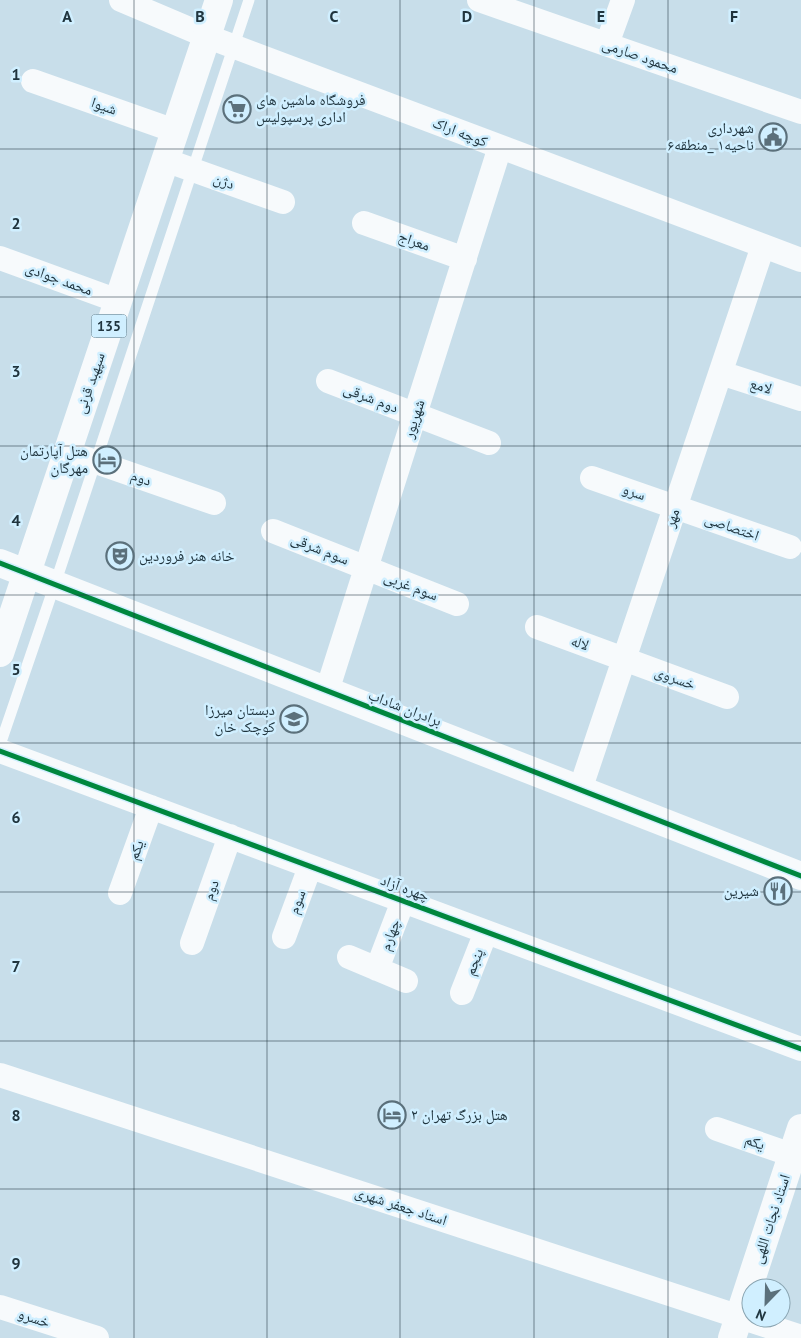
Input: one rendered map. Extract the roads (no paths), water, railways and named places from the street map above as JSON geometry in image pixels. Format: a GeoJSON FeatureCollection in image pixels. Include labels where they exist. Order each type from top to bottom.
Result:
{"type":"FeatureCollection","features":[{"type":"Feature","properties":{"kind":"main road","name":"سپهبد قرنی"},"geometry":{"type":"LineString","coordinates":[[0,653],[219,0]]}},
{"type":"Feature","properties":{"kind":"main road","name":"برادران شاداب"},"geometry":{"type":"LineString","coordinates":[[0,563],[801,876]]}},
{"type":"Feature","properties":{"kind":"main road","name":"استاد نجات اللهی"},"geometry":{"type":"LineString","coordinates":[[736,1327],[801,1128]]}},
{"type":"Feature","properties":{"kind":"street","name":"کوچه اراک"},"geometry":{"type":"LineString","coordinates":[[121,0],[206,36],[801,260]]}},
{"type":"Feature","properties":{"kind":"street","name":"محمود صارمی"},"geometry":{"type":"LineString","coordinates":[[479,0],[801,112]]}},
{"type":"Feature","properties":{"kind":"street"},"geometry":{"type":"LineString","coordinates":[[607,44],[623,0]]}},
{"type":"Feature","properties":{"kind":"street","name":"شیوا"},"geometry":{"type":"LineString","coordinates":[[33,81],[175,131]]}},
{"type":"Feature","properties":{"kind":"street","name":"شهریور"},"geometry":{"type":"LineString","coordinates":[[326,691],[500,147]]}},
{"type":"Feature","properties":{"kind":"street","name":"دژن"},"geometry":{"type":"LineString","coordinates":[[165,160],[283,202]]}},
{"type":"Feature","properties":{"kind":"street","name":"معراج"},"geometry":{"type":"LineString","coordinates":[[364,223],[465,258]]}},
{"type":"Feature","properties":{"kind":"street","name":"مهر"},"geometry":{"type":"LineString","coordinates":[[580,790],[763,246]]}},
{"type":"Feature","properties":{"kind":"street","name":"محمد جوادی"},"geometry":{"type":"LineString","coordinates":[[0,258],[118,301]]}},
{"type":"Feature","properties":{"kind":"street","name":"لامع"},"geometry":{"type":"LineString","coordinates":[[720,372],[801,399]]}},
{"type":"Feature","properties":{"kind":"street","name":"دوم شرقی"},"geometry":{"type":"LineString","coordinates":[[328,381],[489,443]]}},
{"type":"Feature","properties":{"kind":"street","name":"دوم"},"geometry":{"type":"LineString","coordinates":[[67,452],[214,503]]}},
{"type":"Feature","properties":{"kind":"street","name":"سرو"},"geometry":{"type":"LineString","coordinates":[[592,478],[675,507]]}},
{"type":"Feature","properties":{"kind":"street","name":"اختصاصی"},"geometry":{"type":"LineString","coordinates":[[675,507],[790,547]]}},
{"type":"Feature","properties":{"kind":"street","name":"سوم شرقی"},"geometry":{"type":"LineString","coordinates":[[274,531],[366,568]]}},
{"type":"Feature","properties":{"kind":"street","name":"سوم غربی"},"geometry":{"type":"LineString","coordinates":[[366,568],[457,604]]}},
{"type":"Feature","properties":{"kind":"street","name":"لاله"},"geometry":{"type":"LineString","coordinates":[[537,627],[624,659]]}},
{"type":"Feature","properties":{"kind":"street","name":"خسروی"},"geometry":{"type":"LineString","coordinates":[[624,659],[727,697]]}},
{"type":"Feature","properties":{"kind":"street","name":"چهره آزاد"},"geometry":{"type":"LineString","coordinates":[[0,751],[801,1049]]}},
{"type":"Feature","properties":{"kind":"street","name":"یکم"},"geometry":{"type":"LineString","coordinates":[[120,893],[151,807]]}},
{"type":"Feature","properties":{"kind":"street","name":"دوم"},"geometry":{"type":"LineString","coordinates":[[192,943],[230,836]]}},
{"type":"Feature","properties":{"kind":"street","name":"سوم"},"geometry":{"type":"LineString","coordinates":[[284,937],[310,867]]}},
{"type":"Feature","properties":{"kind":"street","name":"چهارم"},"geometry":{"type":"LineString","coordinates":[[378,969],[403,901]]}},
{"type":"Feature","properties":{"kind":"street","name":"پنجم"},"geometry":{"type":"LineString","coordinates":[[462,993],[486,932]]}},
{"type":"Feature","properties":{"kind":"street"},"geometry":{"type":"LineString","coordinates":[[349,957],[406,981]]}},
{"type":"Feature","properties":{"kind":"street","name":"استاد جعفر شهری"},"geometry":{"type":"LineString","coordinates":[[0,1075],[736,1327],[801,1337]]}},
{"type":"Feature","properties":{"kind":"street","name":"یکم"},"geometry":{"type":"LineString","coordinates":[[717,1129],[792,1155]]}},
{"type":"Feature","properties":{"kind":"street","name":"خسرو"},"geometry":{"type":"LineString","coordinates":[[0,1307],[97,1338]]}},
{"type":"Feature","properties":{"kind":"lane"},"geometry":{"type":"LineString","coordinates":[[0,745],[249,0]]}},
{"type":"Feature","properties":{"kind":"place","name":"فروشگاه ماشین های اداری پرسپولیس"},"geometry":{"type":"Point","coordinates":[237,109]}},
{"type":"Feature","properties":{"kind":"place","name":"شهرداری ناحیه۱ _منطقه۶"},"geometry":{"type":"Point","coordinates":[773,137]}},
{"type":"Feature","properties":{"kind":"place","name":"هتل آپارتمان مهرگان"},"geometry":{"type":"Point","coordinates":[107,460]}},
{"type":"Feature","properties":{"kind":"place","name":"خانه هنر فروردین"},"geometry":{"type":"Point","coordinates":[120,556]}},
{"type":"Feature","properties":{"kind":"place","name":"دبستان میرزا کوچک خان"},"geometry":{"type":"Point","coordinates":[294,719]}},
{"type":"Feature","properties":{"kind":"place","name":"شیرین"},"geometry":{"type":"Point","coordinates":[778,891]}},
{"type":"Feature","properties":{"kind":"place","name":"هتل بزرگ تهران ۲"},"geometry":{"type":"Point","coordinates":[392,1115]}}]}
